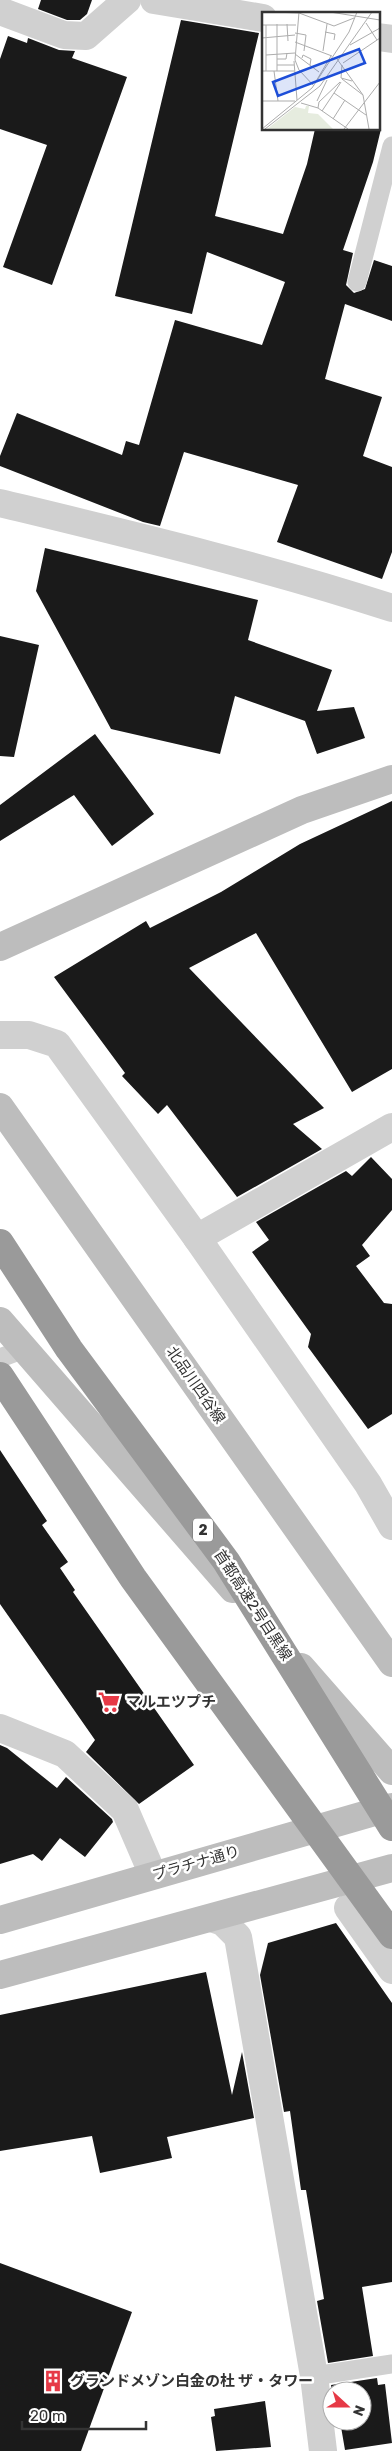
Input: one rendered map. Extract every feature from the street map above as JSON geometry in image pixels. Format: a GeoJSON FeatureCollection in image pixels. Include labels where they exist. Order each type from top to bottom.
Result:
{"type":"FeatureCollection","features":[{"type":"Feature","properties":{"kind":"highway","name":"首都高速2号目黒線"},"geometry":{"type":"LineString","coordinates":[[0,1243],[69,1349],[226,1561],[392,1827]]}},
{"type":"Feature","properties":{"kind":"highway"},"geometry":{"type":"LineString","coordinates":[[0,1376],[133,1578],[392,1935]]}},
{"type":"Feature","properties":{"kind":"main road"},"geometry":{"type":"LineString","coordinates":[[0,947],[302,810],[392,779]]}},
{"type":"Feature","properties":{"kind":"main road","name":"北品川四谷線"},"geometry":{"type":"LineString","coordinates":[[0,1107],[392,1664]]}},
{"type":"Feature","properties":{"kind":"main road"},"geometry":{"type":"LineString","coordinates":[[0,1321],[12,1354],[392,1771]]}},
{"type":"Feature","properties":{"kind":"main road","name":"プラチナ通り"},"geometry":{"type":"LineString","coordinates":[[0,1920],[392,1807]]}},
{"type":"Feature","properties":{"kind":"main road"},"geometry":{"type":"LineString","coordinates":[[0,1974],[392,1868]]}},
{"type":"Feature","properties":{"kind":"street"},"geometry":{"type":"LineString","coordinates":[[0,11],[64,35],[86,36],[127,0]]}},
{"type":"Feature","properties":{"kind":"street"},"geometry":{"type":"LineString","coordinates":[[154,0],[262,18]]}},
{"type":"Feature","properties":{"kind":"street"},"geometry":{"type":"LineString","coordinates":[[0,503],[181,546],[313,582],[392,608]]}},
{"type":"Feature","properties":{"kind":"street"},"geometry":{"type":"LineString","coordinates":[[0,1035],[29,1035],[57,1044],[197,1238],[368,1484],[392,1526]]}},
{"type":"Feature","properties":{"kind":"street"},"geometry":{"type":"LineString","coordinates":[[197,1238],[392,1127]]}},
{"type":"Feature","properties":{"kind":"street"},"geometry":{"type":"LineString","coordinates":[[0,1728],[65,1754],[125,1810],[153,1875]]}},
{"type":"Feature","properties":{"kind":"street"},"geometry":{"type":"LineString","coordinates":[[348,1908],[392,1970]]}},
{"type":"Feature","properties":{"kind":"street"},"geometry":{"type":"LineString","coordinates":[[211,1918],[223,1922],[238,1937],[314,2376],[323,2451]]}},
{"type":"Feature","properties":{"kind":"lane"},"geometry":{"type":"LineString","coordinates":[[357,282],[392,146]]}},
{"type":"Feature","properties":{"kind":"lane"},"geometry":{"type":"LineString","coordinates":[[314,2376],[392,2364]]}},
{"type":"Feature","properties":{"kind":"building"},"geometry":{"type":"Polygon","coordinates":[[[41,0],[92,0],[87,14],[80,20],[67,20],[38,9],[41,0]]]}},
{"type":"Feature","properties":{"kind":"building"},"geometry":{"type":"Polygon","coordinates":[[[181,20],[259,33],[215,216],[283,234],[307,164],[315,130],[381,129],[373,162],[343,250],[353,253],[346,285],[354,293],[365,289],[374,260],[392,266],[392,321],[345,304],[325,379],[382,397],[363,456],[392,467],[392,552],[382,579],[277,542],[298,485],[184,452],[160,526],[143,522],[0,466],[0,456],[17,413],[122,455],[126,441],[139,445],[175,320],[262,345],[285,282],[207,252],[192,314],[115,296],[181,20]]]}},
{"type":"Feature","properties":{"kind":"building"},"geometry":{"type":"Polygon","coordinates":[[[8,36],[27,43],[28,38],[59,50],[75,51],[72,58],[127,77],[52,285],[3,267],[47,145],[0,129],[0,59],[8,36]]]}},
{"type":"Feature","properties":{"kind":"building"},"geometry":{"type":"Polygon","coordinates":[[[45,548],[258,600],[248,640],[332,670],[317,711],[354,707],[365,738],[317,754],[305,721],[235,696],[220,754],[111,729],[36,591],[45,548]]]}},
{"type":"Feature","properties":{"kind":"building"},"geometry":{"type":"Polygon","coordinates":[[[0,636],[39,645],[14,757],[0,756],[0,636]]]}},
{"type":"Feature","properties":{"kind":"building"},"geometry":{"type":"Polygon","coordinates":[[[95,734],[154,814],[112,846],[74,795],[0,841],[0,805],[95,734]]]}},
{"type":"Feature","properties":{"kind":"building"},"geometry":{"type":"Polygon","coordinates":[[[392,801],[392,1069],[352,1092],[256,933],[189,968],[324,1108],[293,1124],[322,1149],[237,1197],[167,1105],[158,1114],[122,1076],[125,1073],[54,977],[146,921],[150,928],[221,892],[300,844],[392,801]]]}},
{"type":"Feature","properties":{"kind":"building"},"geometry":{"type":"Polygon","coordinates":[[[371,1157],[392,1179],[392,1210],[362,1245],[370,1256],[356,1266],[384,1303],[392,1304],[392,1414],[368,1429],[308,1347],[311,1334],[252,1252],[269,1240],[256,1222],[346,1171],[352,1176],[371,1157]]]}},
{"type":"Feature","properties":{"kind":"building","name":"マルエツプチ"},"geometry":{"type":"Polygon","coordinates":[[[0,1450],[47,1521],[42,1525],[68,1562],[60,1568],[75,1590],[73,1592],[194,1765],[139,1804],[86,1752],[95,1740],[0,1604],[0,1450]]]}},
{"type":"Feature","properties":{"kind":"building"},"geometry":{"type":"Polygon","coordinates":[[[0,1745],[7,1748],[57,1788],[66,1777],[112,1819],[113,1822],[85,1857],[60,1838],[42,1861],[33,1854],[0,1864],[0,1745]]]}},
{"type":"Feature","properties":{"kind":"building"},"geometry":{"type":"Polygon","coordinates":[[[336,1923],[392,2003],[392,2282],[362,2287],[373,2356],[328,2363],[317,2301],[324,2299],[306,2190],[301,2190],[290,2111],[284,2112],[260,1975],[268,1943],[336,1923]]]}},
{"type":"Feature","properties":{"kind":"building"},"geometry":{"type":"Polygon","coordinates":[[[206,1972],[232,2095],[242,2052],[254,2118],[167,2137],[172,2158],[100,2173],[92,2136],[0,2151],[0,2015],[206,1972]]]}},
{"type":"Feature","properties":{"kind":"building","name":"グランドメゾン白金の杜 ザ・タワー"},"geometry":{"type":"Polygon","coordinates":[[[0,2263],[132,2312],[81,2451],[0,2451],[0,2263]]]}},
{"type":"Feature","properties":{"kind":"building"},"geometry":{"type":"Polygon","coordinates":[[[377,2378],[378,2385],[385,2384],[392,2443],[345,2450],[342,2431],[372,2431],[372,2381],[357,2381],[377,2378]]]}},
{"type":"Feature","properties":{"kind":"building"},"geometry":{"type":"Polygon","coordinates":[[[265,2401],[271,2447],[216,2451],[211,2417],[215,2416],[214,2409],[265,2401]]]}},
{"type":"Feature","properties":{"kind":"place","name":"マルエツプチ"},"geometry":{"type":"Point","coordinates":[109,1702]}},
{"type":"Feature","properties":{"kind":"place","name":"グランドメゾン白金の杜 ザ・タワー"},"geometry":{"type":"Point","coordinates":[53,2381]}}]}
